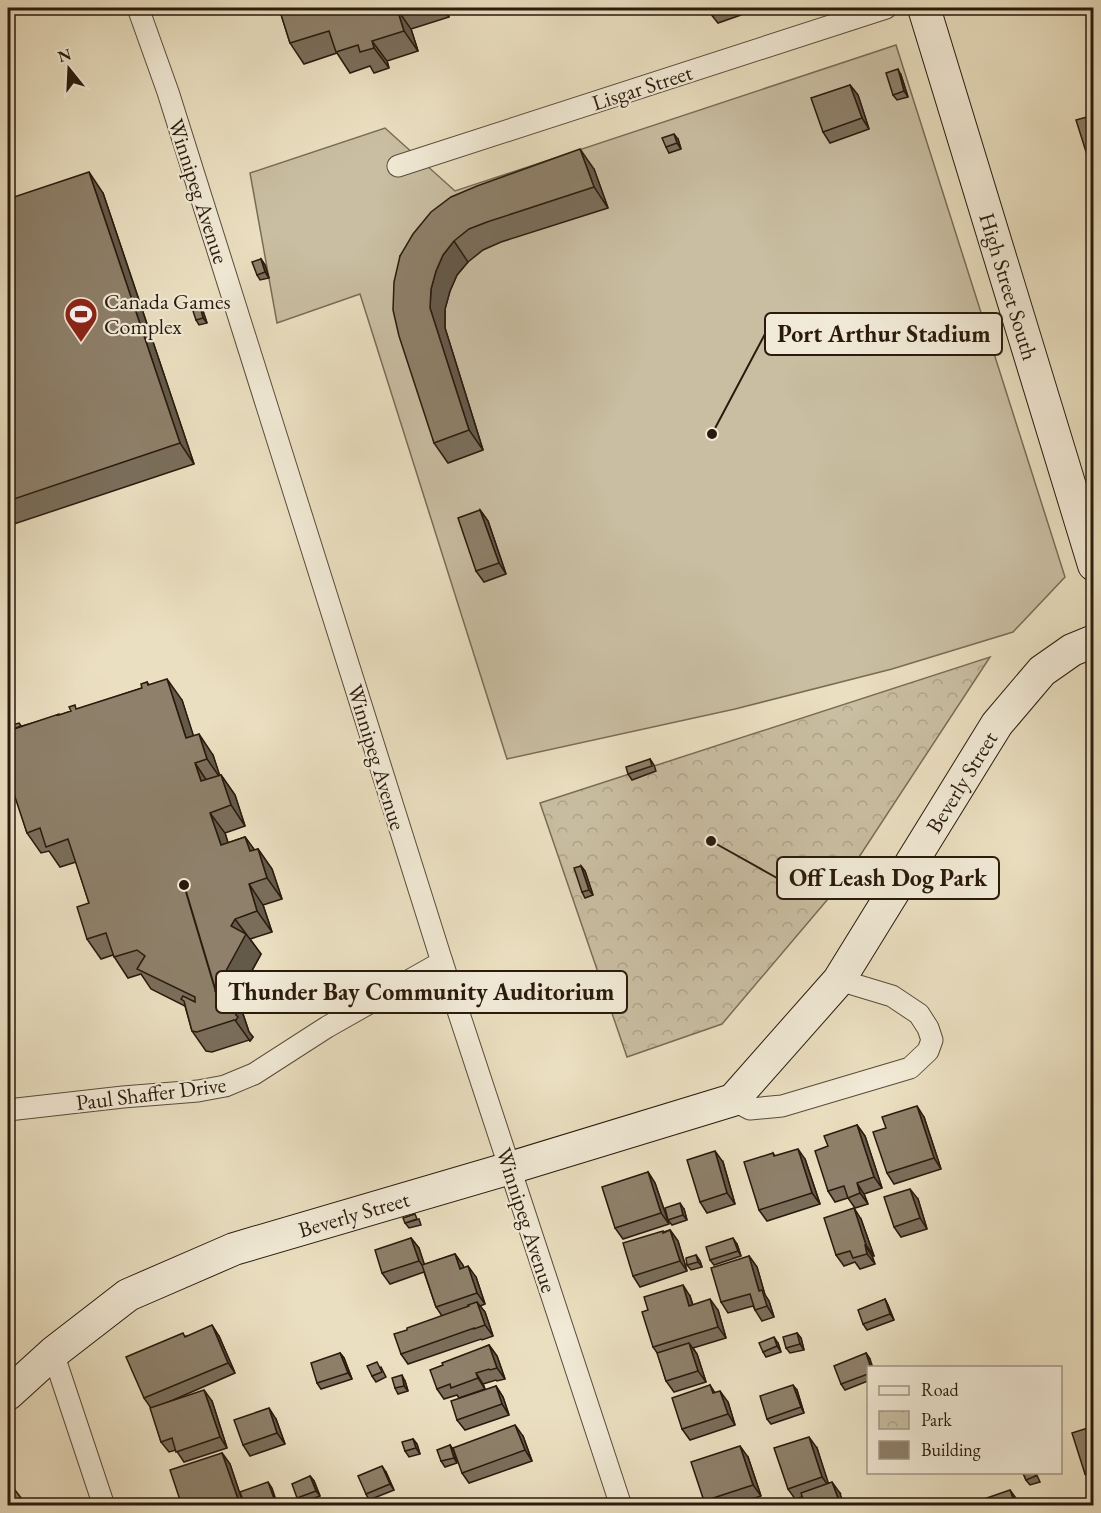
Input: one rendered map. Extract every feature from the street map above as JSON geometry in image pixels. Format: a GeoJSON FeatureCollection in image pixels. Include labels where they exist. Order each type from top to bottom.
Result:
{"type":"FeatureCollection","features":[{"type":"Feature","properties":{"kind":"street","name":"Winnipeg Avenue"},"geometry":{"type":"LineString","coordinates":[[138,8],[168,92],[442,962],[621,1506]]}},
{"type":"Feature","properties":{"kind":"street","name":"Lisgar Street"},"geometry":{"type":"LineString","coordinates":[[398,166],[886,8]]}},
{"type":"Feature","properties":{"kind":"street","name":"High Street South"},"geometry":{"type":"LineString","coordinates":[[924,8],[1094,565]]}},
{"type":"Feature","properties":{"kind":"street","name":"Beverly Street"},"geometry":{"type":"LineString","coordinates":[[8,1394],[53,1353],[128,1295],[234,1249],[733,1100],[839,980],[997,724],[1042,671],[1072,650],[1094,641]]}},
{"type":"Feature","properties":{"kind":"street","name":"Paul Shaffer Drive"},"geometry":{"type":"LineString","coordinates":[[8,1110],[198,1091],[225,1086],[254,1074],[327,1027],[442,962]]}},
{"type":"Feature","properties":{"kind":"street"},"geometry":{"type":"LineString","coordinates":[[733,1100],[750,1109],[782,1106],[910,1068],[928,1051],[932,1040],[920,1014],[892,996],[839,980]]}},
{"type":"Feature","properties":{"kind":"street"},"geometry":{"type":"LineString","coordinates":[[53,1353],[104,1506]]}},
{"type":"Feature","properties":{"kind":"green space"},"geometry":{"type":"Polygon","coordinates":[[[896,45],[1065,577],[1013,632],[892,669],[735,709],[507,759],[360,294],[277,323],[250,173],[385,128],[455,191],[896,45]]]}},
{"type":"Feature","properties":{"kind":"green space"},"geometry":{"type":"Polygon","coordinates":[[[990,657],[844,880],[722,1024],[627,1057],[540,803],[990,657]]]}},
{"type":"Feature","properties":{"kind":"building"},"geometry":{"type":"Polygon","coordinates":[[[279,8],[400,8],[397,9],[404,31],[372,41],[374,48],[360,52],[358,45],[336,52],[329,31],[290,43],[279,8]]]}},
{"type":"Feature","properties":{"kind":"building"},"geometry":{"type":"Polygon","coordinates":[[[708,8],[724,8],[710,13],[708,8]]]}},
{"type":"Feature","properties":{"kind":"building"},"geometry":{"type":"Polygon","coordinates":[[[898,69],[904,91],[893,95],[886,73],[898,69]]]}},
{"type":"Feature","properties":{"kind":"building"},"geometry":{"type":"Polygon","coordinates":[[[850,85],[862,118],[823,132],[811,98],[850,85]]]}},
{"type":"Feature","properties":{"kind":"building"},"geometry":{"type":"Polygon","coordinates":[[[1094,115],[1094,177],[1076,120],[1094,115]]]}},
{"type":"Feature","properties":{"kind":"building"},"geometry":{"type":"Polygon","coordinates":[[[674,134],[677,143],[666,147],[662,138],[674,134]]]}},
{"type":"Feature","properties":{"kind":"building"},"geometry":{"type":"Polygon","coordinates":[[[580,149],[594,187],[469,229],[454,241],[443,255],[431,289],[430,308],[469,430],[434,443],[399,336],[393,310],[394,282],[400,256],[413,234],[431,212],[451,197],[580,149]]]}},
{"type":"Feature","properties":{"kind":"building","name":"Canada Games Complex"},"geometry":{"type":"Polygon","coordinates":[[[89,172],[180,443],[8,501],[8,199],[89,172]]]}},
{"type":"Feature","properties":{"kind":"building"},"geometry":{"type":"Polygon","coordinates":[[[261,259],[265,272],[257,275],[252,262],[261,259]]]}},
{"type":"Feature","properties":{"kind":"building"},"geometry":{"type":"Polygon","coordinates":[[[200,306],[203,318],[196,320],[192,308],[200,306]]]}},
{"type":"Feature","properties":{"kind":"building"},"geometry":{"type":"Polygon","coordinates":[[[480,510],[499,563],[476,571],[458,518],[480,510]]]}},
{"type":"Feature","properties":{"kind":"building"},"geometry":{"type":"Polygon","coordinates":[[[167,679],[186,738],[199,734],[207,759],[195,763],[201,781],[221,775],[231,805],[210,813],[221,845],[245,837],[250,851],[258,849],[267,878],[249,884],[257,911],[235,919],[231,926],[246,934],[215,991],[217,995],[224,984],[228,985],[227,988],[238,1017],[236,1020],[197,1032],[192,1031],[184,1001],[181,999],[183,996],[195,1002],[195,997],[137,969],[145,956],[137,950],[114,957],[106,933],[87,939],[77,907],[89,903],[68,839],[46,847],[40,828],[27,833],[8,780],[8,731],[71,711],[69,707],[75,705],[76,709],[142,688],[141,684],[147,682],[148,685],[167,679]]]}},
{"type":"Feature","properties":{"kind":"building"},"geometry":{"type":"Polygon","coordinates":[[[19,723],[21,726],[8,731],[8,726],[19,723]]]}},
{"type":"Feature","properties":{"kind":"building"},"geometry":{"type":"Polygon","coordinates":[[[650,759],[652,766],[628,774],[626,767],[650,759]]]}},
{"type":"Feature","properties":{"kind":"building"},"geometry":{"type":"Polygon","coordinates":[[[581,866],[589,890],[582,892],[574,868],[581,866]]]}},
{"type":"Feature","properties":{"kind":"building"},"geometry":{"type":"Polygon","coordinates":[[[917,1106],[934,1158],[887,1173],[873,1132],[886,1128],[882,1117],[917,1106]]]}},
{"type":"Feature","properties":{"kind":"building"},"geometry":{"type":"Polygon","coordinates":[[[857,1125],[874,1177],[857,1183],[860,1193],[848,1198],[844,1186],[828,1191],[815,1151],[828,1146],[824,1136],[857,1125]]]}},
{"type":"Feature","properties":{"kind":"building"},"geometry":{"type":"Polygon","coordinates":[[[798,1149],[812,1193],[759,1210],[744,1162],[773,1153],[774,1156],[798,1149]]]}},
{"type":"Feature","properties":{"kind":"building"},"geometry":{"type":"Polygon","coordinates":[[[715,1151],[727,1193],[700,1202],[687,1160],[715,1151]]]}},
{"type":"Feature","properties":{"kind":"building"},"geometry":{"type":"Polygon","coordinates":[[[648,1172],[661,1213],[615,1228],[602,1187],[648,1172]]]}},
{"type":"Feature","properties":{"kind":"building"},"geometry":{"type":"Polygon","coordinates":[[[910,1189],[920,1218],[894,1227],[884,1197],[910,1189]]]}},
{"type":"Feature","properties":{"kind":"building"},"geometry":{"type":"Polygon","coordinates":[[[680,1203],[683,1215],[668,1220],[665,1208],[680,1203]]]}},
{"type":"Feature","properties":{"kind":"building"},"geometry":{"type":"Polygon","coordinates":[[[854,1208],[867,1254],[853,1258],[850,1251],[836,1255],[824,1218],[854,1208]]]}},
{"type":"Feature","properties":{"kind":"building"},"geometry":{"type":"Polygon","coordinates":[[[415,1214],[417,1219],[405,1223],[403,1218],[415,1214]]]}},
{"type":"Feature","properties":{"kind":"building"},"geometry":{"type":"Polygon","coordinates":[[[670,1230],[680,1261],[633,1276],[623,1243],[670,1230]]]}},
{"type":"Feature","properties":{"kind":"building"},"geometry":{"type":"Polygon","coordinates":[[[411,1238],[419,1261],[382,1273],[375,1250],[411,1238]]]}},
{"type":"Feature","properties":{"kind":"building"},"geometry":{"type":"Polygon","coordinates":[[[733,1238],[738,1251],[710,1260],[706,1247],[733,1238]]]}},
{"type":"Feature","properties":{"kind":"building"},"geometry":{"type":"Polygon","coordinates":[[[455,1254],[460,1269],[468,1266],[477,1293],[436,1307],[422,1265],[455,1254]]]}},
{"type":"Feature","properties":{"kind":"building"},"geometry":{"type":"Polygon","coordinates":[[[696,1255],[698,1262],[687,1265],[686,1258],[696,1255]]]}},
{"type":"Feature","properties":{"kind":"building"},"geometry":{"type":"Polygon","coordinates":[[[749,1256],[759,1291],[762,1290],[767,1306],[755,1310],[750,1294],[721,1302],[711,1268],[749,1256]]]}},
{"type":"Feature","properties":{"kind":"building"},"geometry":{"type":"Polygon","coordinates":[[[683,1285],[689,1306],[710,1299],[718,1327],[653,1347],[642,1312],[648,1310],[644,1297],[683,1285]]]}},
{"type":"Feature","properties":{"kind":"building"},"geometry":{"type":"Polygon","coordinates":[[[885,1299],[890,1314],[863,1324],[858,1310],[885,1299]]]}},
{"type":"Feature","properties":{"kind":"building"},"geometry":{"type":"Polygon","coordinates":[[[477,1302],[485,1325],[401,1354],[394,1334],[477,1302]]]}},
{"type":"Feature","properties":{"kind":"building"},"geometry":{"type":"Polygon","coordinates":[[[212,1325],[228,1363],[144,1398],[126,1357],[183,1333],[185,1337],[212,1325]]]}},
{"type":"Feature","properties":{"kind":"building"},"geometry":{"type":"Polygon","coordinates":[[[797,1333],[800,1344],[786,1348],[783,1337],[797,1333]]]}},
{"type":"Feature","properties":{"kind":"building"},"geometry":{"type":"Polygon","coordinates":[[[774,1337],[777,1346],[763,1352],[759,1343],[774,1337]]]}},
{"type":"Feature","properties":{"kind":"building"},"geometry":{"type":"Polygon","coordinates":[[[689,1343],[698,1371],[666,1381],[657,1353],[689,1343]]]}},
{"type":"Feature","properties":{"kind":"building"},"geometry":{"type":"Polygon","coordinates":[[[489,1345],[497,1368],[476,1373],[478,1378],[451,1388],[450,1384],[437,1389],[430,1370],[489,1345]]]}},
{"type":"Feature","properties":{"kind":"building"},"geometry":{"type":"Polygon","coordinates":[[[340,1353],[348,1373],[317,1383],[311,1363],[340,1353]]]}},
{"type":"Feature","properties":{"kind":"building"},"geometry":{"type":"Polygon","coordinates":[[[866,1353],[870,1366],[867,1366],[867,1374],[841,1384],[834,1366],[866,1353]]]}},
{"type":"Feature","properties":{"kind":"building"},"geometry":{"type":"Polygon","coordinates":[[[377,1362],[382,1372],[372,1376],[367,1366],[377,1362]]]}},
{"type":"Feature","properties":{"kind":"building"},"geometry":{"type":"Polygon","coordinates":[[[402,1375],[404,1386],[395,1388],[392,1378],[402,1375]]]}},
{"type":"Feature","properties":{"kind":"building"},"geometry":{"type":"Polygon","coordinates":[[[710,1385],[713,1393],[720,1391],[728,1414],[682,1429],[672,1398],[710,1385]]]}},
{"type":"Feature","properties":{"kind":"building"},"geometry":{"type":"Polygon","coordinates":[[[793,1385],[801,1407],[767,1419],[760,1396],[793,1385]]]}},
{"type":"Feature","properties":{"kind":"building"},"geometry":{"type":"Polygon","coordinates":[[[496,1386],[502,1404],[457,1420],[451,1401],[496,1386]]]}},
{"type":"Feature","properties":{"kind":"building"},"geometry":{"type":"Polygon","coordinates":[[[204,1390],[220,1437],[176,1452],[172,1438],[161,1442],[150,1408],[204,1390]]]}},
{"type":"Feature","properties":{"kind":"building"},"geometry":{"type":"Polygon","coordinates":[[[269,1408],[277,1433],[243,1445],[234,1420],[269,1408]]]}},
{"type":"Feature","properties":{"kind":"building"},"geometry":{"type":"Polygon","coordinates":[[[1094,1423],[1094,1471],[1085,1474],[1072,1433],[1091,1427],[1094,1423]]]}},
{"type":"Feature","properties":{"kind":"building"},"geometry":{"type":"Polygon","coordinates":[[[515,1425],[525,1450],[462,1473],[453,1448],[515,1425]]]}},
{"type":"Feature","properties":{"kind":"building"},"geometry":{"type":"Polygon","coordinates":[[[809,1437],[822,1477],[788,1489],[774,1448],[809,1437]]]}},
{"type":"Feature","properties":{"kind":"building"},"geometry":{"type":"Polygon","coordinates":[[[413,1439],[416,1448],[405,1451],[402,1442],[413,1439]]]}},
{"type":"Feature","properties":{"kind":"building"},"geometry":{"type":"Polygon","coordinates":[[[450,1445],[454,1458],[441,1461],[437,1450],[450,1445]]]}},
{"type":"Feature","properties":{"kind":"building"},"geometry":{"type":"Polygon","coordinates":[[[740,1446],[753,1485],[704,1501],[691,1462],[740,1446]]]}},
{"type":"Feature","properties":{"kind":"building"},"geometry":{"type":"Polygon","coordinates":[[[222,1453],[238,1499],[219,1506],[182,1506],[170,1470],[222,1453]]]}},
{"type":"Feature","properties":{"kind":"building"},"geometry":{"type":"Polygon","coordinates":[[[382,1466],[390,1484],[366,1494],[358,1476],[382,1466]]]}},
{"type":"Feature","properties":{"kind":"building"},"geometry":{"type":"Polygon","coordinates":[[[1023,1474],[1036,1476],[1026,1480],[1023,1474]]]}},
{"type":"Feature","properties":{"kind":"building"},"geometry":{"type":"Polygon","coordinates":[[[310,1476],[316,1491],[297,1498],[292,1484],[310,1476]]]}},
{"type":"Feature","properties":{"kind":"building"},"geometry":{"type":"Polygon","coordinates":[[[8,1481],[25,1503],[22,1506],[8,1506],[8,1481]]]}},
{"type":"Feature","properties":{"kind":"building"},"geometry":{"type":"Polygon","coordinates":[[[268,1482],[276,1504],[273,1506],[245,1506],[240,1492],[268,1482]]]}},
{"type":"Feature","properties":{"kind":"building"},"geometry":{"type":"Polygon","coordinates":[[[832,1482],[841,1506],[805,1506],[801,1493],[832,1482]]]}},
{"type":"Feature","properties":{"kind":"building"},"geometry":{"type":"Polygon","coordinates":[[[1010,1490],[1016,1506],[983,1506],[981,1500],[1010,1490]]]}},
{"type":"Feature","properties":{"kind":"building"},"geometry":{"type":"Polygon","coordinates":[[[943,1500],[945,1506],[932,1506],[932,1504],[943,1500]]]}},
{"type":"Feature","properties":{"kind":"building"},"geometry":{"type":"Polygon","coordinates":[[[979,1501],[980,1506],[965,1506],[965,1505],[979,1501]]]}},
{"type":"Feature","properties":{"kind":"place","name":"Canada Games Complex"},"geometry":{"type":"Point","coordinates":[81,343]}},
{"type":"Feature","properties":{"kind":"place","name":"Port Arthur Stadium"},"geometry":{"type":"Point","coordinates":[712,434]}},
{"type":"Feature","properties":{"kind":"place","name":"Off Leash Dog Park"},"geometry":{"type":"Point","coordinates":[711,841]}},
{"type":"Feature","properties":{"kind":"place","name":"Thunder Bay Community Auditorium"},"geometry":{"type":"Point","coordinates":[184,885]}}]}
